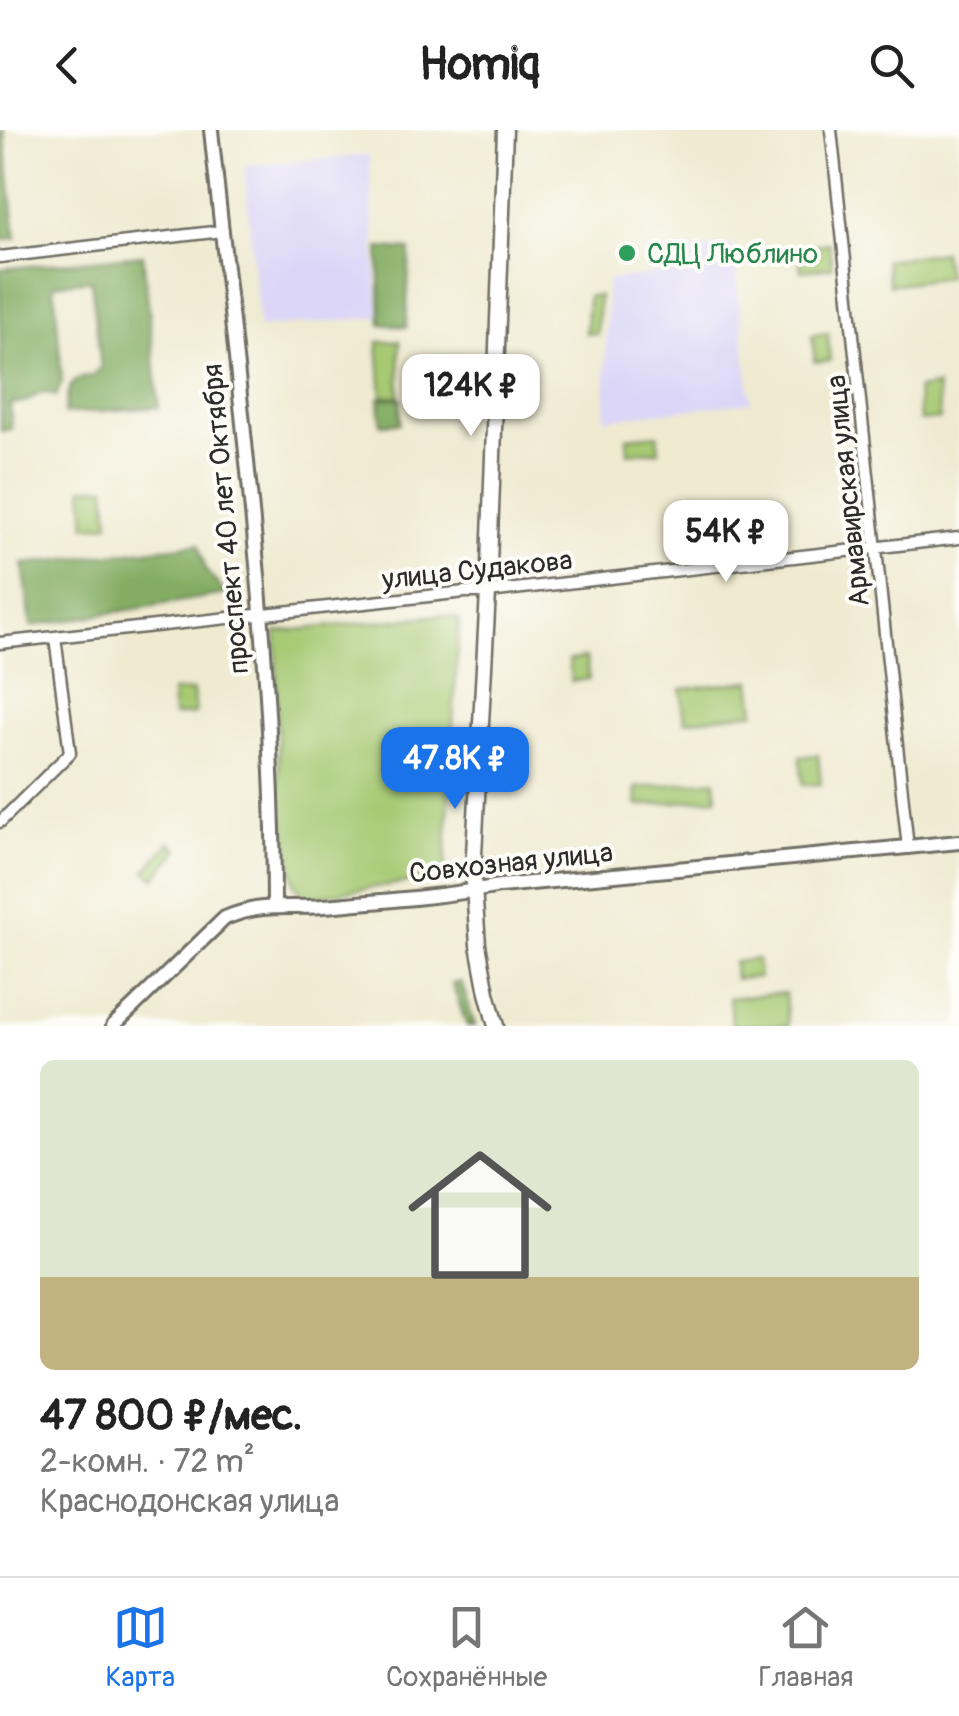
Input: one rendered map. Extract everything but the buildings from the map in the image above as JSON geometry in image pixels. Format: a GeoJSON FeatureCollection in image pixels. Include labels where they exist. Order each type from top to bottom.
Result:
{"type":"FeatureCollection","features":[{"type":"Feature","properties":{"kind":"main road"},"geometry":{"type":"LineString","coordinates":[[496,1026],[482,973],[473,874],[505,130]]}},
{"type":"Feature","properties":{"kind":"street","name":"проспект 40 лет Октября"},"geometry":{"type":"LineString","coordinates":[[211,130],[261,615],[274,809],[274,905]]}},
{"type":"Feature","properties":{"kind":"street","name":"Армавирская улица"},"geometry":{"type":"LineString","coordinates":[[832,130],[908,848]]}},
{"type":"Feature","properties":{"kind":"street"},"geometry":{"type":"LineString","coordinates":[[0,256],[222,231]]}},
{"type":"Feature","properties":{"kind":"street","name":"улица Судакова"},"geometry":{"type":"LineString","coordinates":[[0,643],[959,538]]}},
{"type":"Feature","properties":{"kind":"street"},"geometry":{"type":"LineString","coordinates":[[0,822],[70,753],[55,637]]}},
{"type":"Feature","properties":{"kind":"street","name":"Совхозная улица"},"geometry":{"type":"LineString","coordinates":[[113,1026],[225,918],[248,908],[444,896],[500,886],[959,842]]}},
{"type":"Feature","properties":{"kind":"shaded area"},"geometry":{"type":"Polygon","coordinates":[[[369,155],[379,317],[259,328],[244,166],[369,155]]]}},
{"type":"Feature","properties":{"kind":"shaded area"},"geometry":{"type":"Polygon","coordinates":[[[733,245],[751,402],[605,419],[607,280],[665,273],[663,253],[733,245]]]}},
{"type":"Feature","properties":{"kind":"green space"},"geometry":{"type":"Polygon","coordinates":[[[0,130],[4,130],[16,238],[0,240],[0,130]]]}},
{"type":"Feature","properties":{"kind":"green space"},"geometry":{"type":"Polygon","coordinates":[[[829,243],[832,267],[801,271],[799,247],[829,243]]]}},
{"type":"Feature","properties":{"kind":"green space"},"geometry":{"type":"Polygon","coordinates":[[[379,248],[410,250],[406,327],[381,324],[379,248]]]}},
{"type":"Feature","properties":{"kind":"green space"},"geometry":{"type":"Polygon","coordinates":[[[943,252],[947,277],[889,285],[885,260],[943,252]]]}},
{"type":"Feature","properties":{"kind":"green space"},"geometry":{"type":"Polygon","coordinates":[[[143,255],[159,407],[64,414],[72,385],[101,367],[91,280],[54,284],[62,381],[56,396],[43,393],[10,404],[12,429],[1,431],[0,269],[143,255]]]}},
{"type":"Feature","properties":{"kind":"green space"},"geometry":{"type":"Polygon","coordinates":[[[588,296],[599,296],[597,334],[586,333],[588,296]]]}},
{"type":"Feature","properties":{"kind":"green space"},"geometry":{"type":"Polygon","coordinates":[[[828,333],[830,361],[815,362],[812,335],[828,333]]]}},
{"type":"Feature","properties":{"kind":"green space"},"geometry":{"type":"Polygon","coordinates":[[[400,341],[399,396],[382,397],[378,342],[400,341]]]}},
{"type":"Feature","properties":{"kind":"green space"},"geometry":{"type":"Polygon","coordinates":[[[937,386],[940,419],[920,421],[917,389],[937,386]]]}},
{"type":"Feature","properties":{"kind":"green space"},"geometry":{"type":"Polygon","coordinates":[[[379,398],[401,398],[400,423],[381,424],[379,398]]]}},
{"type":"Feature","properties":{"kind":"green space"},"geometry":{"type":"Polygon","coordinates":[[[658,434],[659,451],[628,453],[627,437],[658,434]]]}},
{"type":"Feature","properties":{"kind":"green space"},"geometry":{"type":"Polygon","coordinates":[[[106,486],[109,524],[86,526],[83,488],[106,486]]]}},
{"type":"Feature","properties":{"kind":"green space"},"geometry":{"type":"Polygon","coordinates":[[[199,544],[206,571],[226,594],[31,626],[23,564],[199,544]]]}},
{"type":"Feature","properties":{"kind":"green space"},"geometry":{"type":"Polygon","coordinates":[[[442,615],[459,619],[445,872],[442,877],[305,898],[295,885],[279,797],[276,632],[442,615]]]}},
{"type":"Feature","properties":{"kind":"green space"},"geometry":{"type":"Polygon","coordinates":[[[586,658],[589,679],[571,681],[569,660],[586,658]]]}},
{"type":"Feature","properties":{"kind":"green space"},"geometry":{"type":"Polygon","coordinates":[[[751,681],[755,712],[685,721],[681,689],[751,681]]]}},
{"type":"Feature","properties":{"kind":"green space"},"geometry":{"type":"Polygon","coordinates":[[[193,691],[195,714],[173,716],[172,692],[193,691]]]}},
{"type":"Feature","properties":{"kind":"green space"},"geometry":{"type":"Polygon","coordinates":[[[818,755],[821,784],[803,785],[800,757],[818,755]]]}},
{"type":"Feature","properties":{"kind":"green space"},"geometry":{"type":"Polygon","coordinates":[[[715,780],[717,798],[638,806],[636,788],[715,780]]]}},
{"type":"Feature","properties":{"kind":"green space"},"geometry":{"type":"Polygon","coordinates":[[[170,842],[179,849],[155,878],[146,871],[170,842]]]}},
{"type":"Feature","properties":{"kind":"green space"},"geometry":{"type":"Polygon","coordinates":[[[757,959],[759,977],[735,979],[734,962],[757,959]]]}},
{"type":"Feature","properties":{"kind":"green space"},"geometry":{"type":"Polygon","coordinates":[[[461,982],[475,1026],[467,1026],[452,984],[461,982]]]}},
{"type":"Feature","properties":{"kind":"green space"},"geometry":{"type":"Polygon","coordinates":[[[785,993],[788,1026],[732,1026],[729,998],[785,993]]]}},
{"type":"Feature","properties":{"kind":"place","name":"СДЦ Люблино"},"geometry":{"type":"Point","coordinates":[627,253]}}]}
